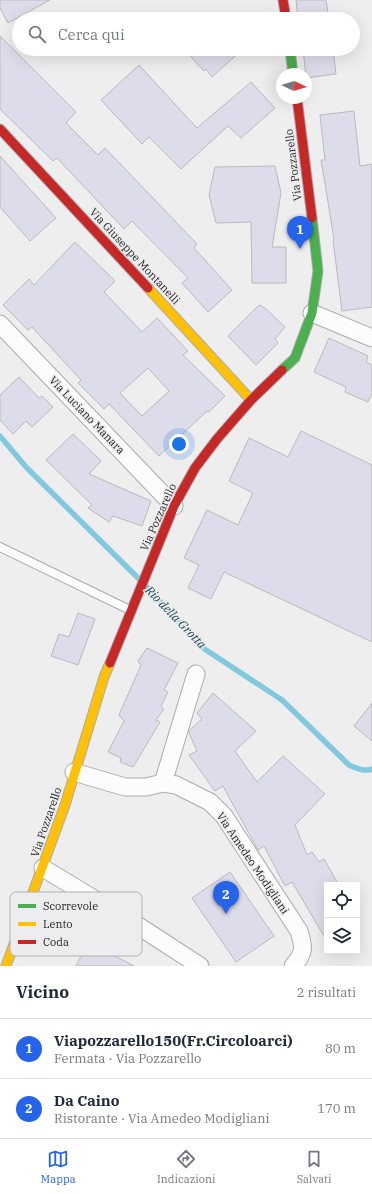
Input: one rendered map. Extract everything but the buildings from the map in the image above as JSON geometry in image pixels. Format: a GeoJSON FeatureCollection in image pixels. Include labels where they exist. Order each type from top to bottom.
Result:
{"type":"FeatureCollection","features":[{"type":"Feature","properties":{"kind":"street"},"geometry":{"type":"LineString","coordinates":[[283,0],[285,12]]}},
{"type":"Feature","properties":{"kind":"street"},"geometry":{"type":"LineString","coordinates":[[291,56],[292,68]]}},
{"type":"Feature","properties":{"kind":"street","name":"Via Pozzarello"},"geometry":{"type":"LineString","coordinates":[[34,892],[65,805],[104,677],[174,506],[194,468],[217,439],[251,400],[295,358],[312,313],[318,271],[298,104]]}},
{"type":"Feature","properties":{"kind":"street","name":"Via Giuseppe Montanelli"},"geometry":{"type":"LineString","coordinates":[[0,129],[251,400]]}},
{"type":"Feature","properties":{"kind":"street"},"geometry":{"type":"LineString","coordinates":[[312,313],[372,338]]}},
{"type":"Feature","properties":{"kind":"street","name":"Via Luciano Manara"},"geometry":{"type":"LineString","coordinates":[[0,324],[174,506]]}},
{"type":"Feature","properties":{"kind":"street"},"geometry":{"type":"LineString","coordinates":[[163,783],[196,674]]}},
{"type":"Feature","properties":{"kind":"street","name":"Via Amedeo Modigliani"},"geometry":{"type":"LineString","coordinates":[[74,772],[125,787],[146,787],[163,783],[176,785],[210,802],[224,816],[299,931],[304,945],[299,959],[293,966]]}},
{"type":"Feature","properties":{"kind":"street"},"geometry":{"type":"LineString","coordinates":[[43,868],[83,892]]}},
{"type":"Feature","properties":{"kind":"street"},"geometry":{"type":"LineString","coordinates":[[142,928],[200,966]]}},
{"type":"Feature","properties":{"kind":"street","name":"Via Pozzarello"},"geometry":{"type":"LineString","coordinates":[[6,966],[10,955]]}},
{"type":"Feature","properties":{"kind":"lane"},"geometry":{"type":"LineString","coordinates":[[0,547],[131,611]]}},
{"type":"Feature","properties":{"kind":"waterway","name":"Rio della Grotta"},"geometry":{"type":"LineString","coordinates":[[0,436],[26,467],[139,579]]}},
{"type":"Feature","properties":{"kind":"waterway","name":"Rio della Grotta"},"geometry":{"type":"LineString","coordinates":[[146,586],[203,648],[282,700],[349,765],[363,770],[372,769]]}},
{"type":"Feature","properties":{"kind":"traffic: fast"},"geometry":{"type":"LineString","coordinates":[[291,56],[292,68]]}},
{"type":"Feature","properties":{"kind":"traffic: fast"},"geometry":{"type":"LineString","coordinates":[[282,370],[295,358],[312,313],[318,271],[312,218]]}},
{"type":"Feature","properties":{"kind":"traffic: slow"},"geometry":{"type":"LineString","coordinates":[[148,288],[251,400]]}},
{"type":"Feature","properties":{"kind":"traffic: slow"},"geometry":{"type":"LineString","coordinates":[[33,892],[65,805],[104,677],[110,663]]}},
{"type":"Feature","properties":{"kind":"traffic: slow"},"geometry":{"type":"LineString","coordinates":[[6,966],[10,955]]}},
{"type":"Feature","properties":{"kind":"traffic: jam"},"geometry":{"type":"LineString","coordinates":[[283,0],[285,12]]}},
{"type":"Feature","properties":{"kind":"traffic: jam"},"geometry":{"type":"LineString","coordinates":[[298,104],[312,218]]}},
{"type":"Feature","properties":{"kind":"traffic: jam"},"geometry":{"type":"LineString","coordinates":[[0,129],[148,288]]}},
{"type":"Feature","properties":{"kind":"traffic: jam"},"geometry":{"type":"LineString","coordinates":[[110,663],[174,506],[195,468],[217,439],[251,400],[282,370]]}},
{"type":"Feature","properties":{"kind":"place","name":"Viapozzarello150(Fr.Circoloarci)"},"geometry":{"type":"Point","coordinates":[300,249]}},
{"type":"Feature","properties":{"kind":"place","name":"Da Caino"},"geometry":{"type":"Point","coordinates":[226,914]}}]}
